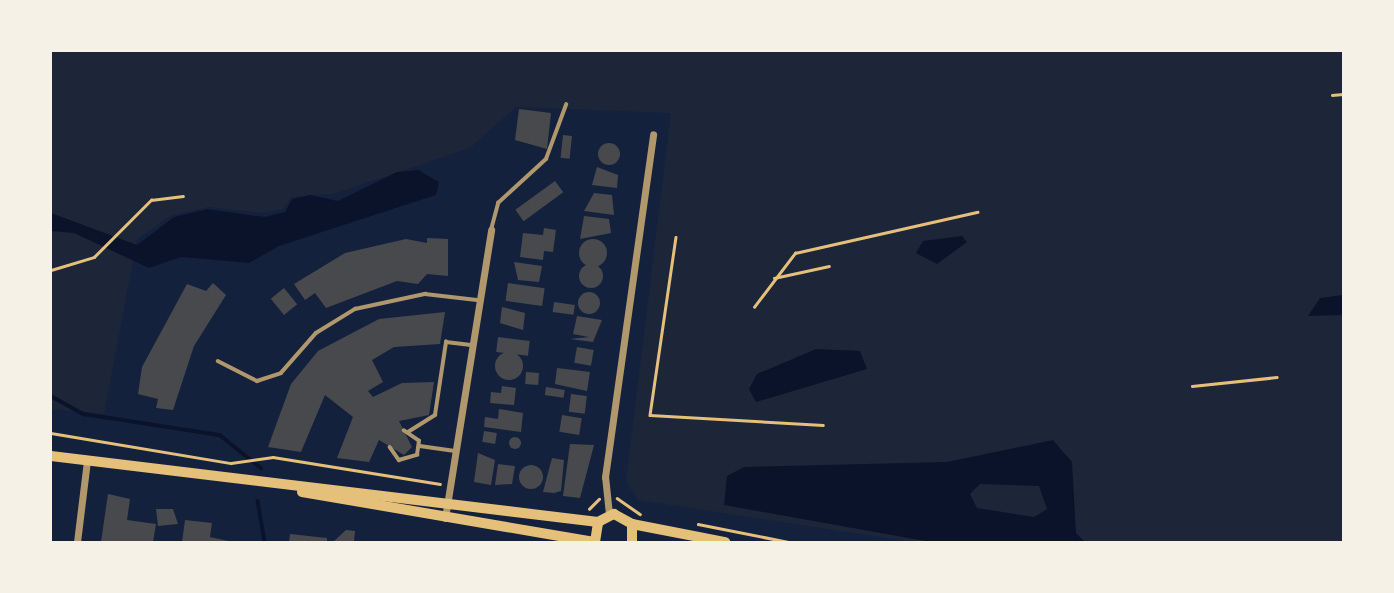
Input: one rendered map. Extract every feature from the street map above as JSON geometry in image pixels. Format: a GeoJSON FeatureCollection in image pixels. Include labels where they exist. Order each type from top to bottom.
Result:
{"type":"FeatureCollection","features":[{"type":"Feature","properties":{"kind":"main road"},"geometry":{"type":"LineString","coordinates":[[51,456],[286,487],[598,522],[609,514],[632,524],[724,542]]}},
{"type":"Feature","properties":{"kind":"main road"},"geometry":{"type":"LineString","coordinates":[[286,487],[444,518],[594,542],[598,522]]}},
{"type":"Feature","properties":{"kind":"main road"},"geometry":{"type":"LineString","coordinates":[[632,524],[632,542]]}},
{"type":"Feature","properties":{"kind":"street"},"geometry":{"type":"LineString","coordinates":[[609,514],[605,494],[653,134]]}},
{"type":"Feature","properties":{"kind":"street"},"geometry":{"type":"LineString","coordinates":[[444,518],[477,300],[491,230]]}},
{"type":"Feature","properties":{"kind":"street"},"geometry":{"type":"LineString","coordinates":[[76,542],[87,461]]}},
{"type":"Feature","properties":{"kind":"lane"},"geometry":{"type":"LineString","coordinates":[[491,230],[498,203],[546,159],[566,104]]}},
{"type":"Feature","properties":{"kind":"lane"},"geometry":{"type":"LineString","coordinates":[[218,361],[257,381],[281,373],[316,333],[355,309],[425,294],[477,300]]}},
{"type":"Feature","properties":{"kind":"lane"},"geometry":{"type":"LineString","coordinates":[[455,451],[420,446],[406,432],[435,415],[446,342],[471,345]]}},
{"type":"Feature","properties":{"kind":"lane"},"geometry":{"type":"LineString","coordinates":[[390,447],[404,462],[420,446]]}},
{"type":"Feature","properties":{"kind":"path"},"geometry":{"type":"LineString","coordinates":[[1332,95],[1343,94]]}},
{"type":"Feature","properties":{"kind":"path"},"geometry":{"type":"LineString","coordinates":[[51,270],[101,251],[116,232],[151,200],[183,196]]}},
{"type":"Feature","properties":{"kind":"path"},"geometry":{"type":"LineString","coordinates":[[754,307],[772,279],[795,253],[977,212]]}},
{"type":"Feature","properties":{"kind":"path"},"geometry":{"type":"LineString","coordinates":[[676,237],[650,415],[823,425]]}},
{"type":"Feature","properties":{"kind":"path"},"geometry":{"type":"LineString","coordinates":[[772,279],[829,266]]}},
{"type":"Feature","properties":{"kind":"path"},"geometry":{"type":"LineString","coordinates":[[1192,386],[1277,377]]}},
{"type":"Feature","properties":{"kind":"path"},"geometry":{"type":"LineString","coordinates":[[51,433],[231,463],[257,456],[450,485]]}},
{"type":"Feature","properties":{"kind":"path"},"geometry":{"type":"LineString","coordinates":[[579,514],[605,494],[650,517]]}},
{"type":"Feature","properties":{"kind":"path"},"geometry":{"type":"LineString","coordinates":[[685,523],[789,542]]}},
{"type":"Feature","properties":{"kind":"shaded area"},"geometry":{"type":"Polygon","coordinates":[[[51,51],[1343,51],[1343,542],[912,542],[638,500],[626,481],[671,113],[516,107],[470,148],[333,194],[291,197],[283,209],[262,213],[208,207],[172,215],[137,239],[104,414],[51,409],[51,51]]]}},
{"type":"Feature","properties":{"kind":"shaded area"},"geometry":{"type":"Polygon","coordinates":[[[418,170],[439,182],[436,195],[279,246],[249,263],[181,257],[149,268],[74,233],[51,231],[51,213],[137,245],[174,217],[207,209],[264,217],[285,212],[292,199],[310,195],[338,201],[397,172],[418,170]]]}},
{"type":"Feature","properties":{"kind":"shaded area"},"geometry":{"type":"Polygon","coordinates":[[[962,236],[967,242],[937,264],[916,253],[923,241],[962,236]]]}},
{"type":"Feature","properties":{"kind":"shaded area"},"geometry":{"type":"Polygon","coordinates":[[[1343,295],[1343,315],[1308,316],[1320,298],[1343,295]]]}},
{"type":"Feature","properties":{"kind":"shaded area"},"geometry":{"type":"Polygon","coordinates":[[[816,349],[860,351],[867,369],[756,402],[749,389],[757,374],[816,349]]]}},
{"type":"Feature","properties":{"kind":"shaded area"},"geometry":{"type":"Polygon","coordinates":[[[1053,440],[1072,462],[1076,533],[1085,542],[931,542],[724,505],[727,476],[744,467],[947,462],[1053,440]],[[980,484],[970,494],[977,508],[1034,517],[1047,509],[1039,486],[980,484]]]}},
{"type":"Feature","properties":{"kind":"building"},"geometry":{"type":"Polygon","coordinates":[[[519,109],[551,113],[547,149],[515,140],[519,109]]]}},
{"type":"Feature","properties":{"kind":"building"},"geometry":{"type":"Polygon","coordinates":[[[563,135],[572,136],[570,159],[561,158],[563,135]]]}},
{"type":"Feature","properties":{"kind":"building"},"geometry":{"type":"Polygon","coordinates":[[[609,143],[617,146],[620,154],[617,162],[609,165],[601,162],[598,154],[601,146],[609,143]]]}},
{"type":"Feature","properties":{"kind":"building"},"geometry":{"type":"Polygon","coordinates":[[[597,167],[618,175],[617,188],[592,185],[597,167]]]}},
{"type":"Feature","properties":{"kind":"building"},"geometry":{"type":"Polygon","coordinates":[[[555,181],[563,192],[524,221],[515,210],[555,181]]]}},
{"type":"Feature","properties":{"kind":"building"},"geometry":{"type":"Polygon","coordinates":[[[594,193],[612,195],[614,215],[584,211],[594,193]]]}},
{"type":"Feature","properties":{"kind":"building"},"geometry":{"type":"Polygon","coordinates":[[[584,216],[609,219],[611,233],[580,239],[584,216]]]}},
{"type":"Feature","properties":{"kind":"building"},"geometry":{"type":"Polygon","coordinates":[[[544,228],[556,230],[553,252],[544,251],[543,260],[520,257],[523,233],[543,235],[544,228]]]}},
{"type":"Feature","properties":{"kind":"building"},"geometry":{"type":"Polygon","coordinates":[[[427,238],[448,239],[448,276],[427,274],[418,284],[397,281],[326,308],[315,293],[305,300],[294,284],[345,253],[406,239],[427,243],[427,238]]]}},
{"type":"Feature","properties":{"kind":"building"},"geometry":{"type":"Polygon","coordinates":[[[593,239],[603,243],[607,253],[603,263],[593,267],[583,263],[579,253],[583,243],[593,239]]]}},
{"type":"Feature","properties":{"kind":"building"},"geometry":{"type":"Polygon","coordinates":[[[514,262],[542,266],[539,282],[518,280],[514,262]]]}},
{"type":"Feature","properties":{"kind":"building"},"geometry":{"type":"Polygon","coordinates":[[[591,264],[599,268],[603,276],[599,284],[591,288],[583,284],[579,276],[583,268],[591,264]]]}},
{"type":"Feature","properties":{"kind":"building"},"geometry":{"type":"Polygon","coordinates":[[[213,283],[226,295],[194,346],[173,410],[156,408],[158,399],[138,394],[142,367],[187,284],[206,291],[213,283]]]}},
{"type":"Feature","properties":{"kind":"building"},"geometry":{"type":"Polygon","coordinates":[[[508,283],[545,288],[542,306],[505,301],[508,283]]]}},
{"type":"Feature","properties":{"kind":"building"},"geometry":{"type":"Polygon","coordinates":[[[284,288],[297,304],[284,315],[271,299],[284,288]]]}},
{"type":"Feature","properties":{"kind":"building"},"geometry":{"type":"Polygon","coordinates":[[[589,292],[597,295],[600,303],[597,311],[589,314],[581,311],[578,303],[581,295],[589,292]]]}},
{"type":"Feature","properties":{"kind":"building"},"geometry":{"type":"Polygon","coordinates":[[[554,302],[575,305],[573,315],[553,312],[554,302]]]}},
{"type":"Feature","properties":{"kind":"building"},"geometry":{"type":"Polygon","coordinates":[[[502,307],[525,313],[523,330],[500,323],[502,307]]]}},
{"type":"Feature","properties":{"kind":"building"},"geometry":{"type":"Polygon","coordinates":[[[445,312],[440,344],[394,347],[372,360],[383,382],[368,391],[373,397],[402,383],[434,382],[429,415],[399,421],[412,447],[404,455],[379,440],[369,462],[337,458],[353,417],[325,395],[301,452],[268,447],[291,384],[318,351],[379,319],[445,312]]]}},
{"type":"Feature","properties":{"kind":"building"},"geometry":{"type":"Polygon","coordinates":[[[577,316],[602,320],[593,342],[570,339],[589,337],[573,334],[577,316]]]}},
{"type":"Feature","properties":{"kind":"building"},"geometry":{"type":"Polygon","coordinates":[[[498,337],[530,341],[528,356],[496,352],[498,337]]]}},
{"type":"Feature","properties":{"kind":"building"},"geometry":{"type":"Polygon","coordinates":[[[577,347],[594,350],[591,366],[574,363],[577,347]]]}},
{"type":"Feature","properties":{"kind":"building"},"geometry":{"type":"Polygon","coordinates":[[[509,352],[519,356],[523,366],[519,376],[509,380],[499,376],[495,366],[499,356],[509,352]]]}},
{"type":"Feature","properties":{"kind":"building"},"geometry":{"type":"Polygon","coordinates":[[[557,368],[590,372],[587,391],[555,384],[557,368]]]}},
{"type":"Feature","properties":{"kind":"building"},"geometry":{"type":"Polygon","coordinates":[[[526,372],[539,373],[538,385],[525,384],[526,372]]]}},
{"type":"Feature","properties":{"kind":"building"},"geometry":{"type":"Polygon","coordinates":[[[502,386],[516,388],[514,405],[490,403],[491,392],[501,393],[502,386]]]}},
{"type":"Feature","properties":{"kind":"building"},"geometry":{"type":"Polygon","coordinates":[[[546,387],[565,390],[564,398],[545,395],[546,387]]]}},
{"type":"Feature","properties":{"kind":"building"},"geometry":{"type":"Polygon","coordinates":[[[571,394],[587,396],[585,414],[569,412],[571,394]]]}},
{"type":"Feature","properties":{"kind":"building"},"geometry":{"type":"Polygon","coordinates":[[[499,409],[523,413],[521,432],[484,427],[485,417],[498,419],[499,409]]]}},
{"type":"Feature","properties":{"kind":"building"},"geometry":{"type":"Polygon","coordinates":[[[562,415],[582,418],[579,435],[559,432],[562,415]]]}},
{"type":"Feature","properties":{"kind":"building"},"geometry":{"type":"Polygon","coordinates":[[[484,431],[497,433],[495,444],[482,442],[484,431]]]}},
{"type":"Feature","properties":{"kind":"building"},"geometry":{"type":"Polygon","coordinates":[[[510,438],[520,438],[520,448],[510,448],[510,438]]]}},
{"type":"Feature","properties":{"kind":"building"},"geometry":{"type":"Polygon","coordinates":[[[570,444],[594,445],[580,498],[563,496],[570,444]]]}},
{"type":"Feature","properties":{"kind":"building"},"geometry":{"type":"Polygon","coordinates":[[[478,453],[495,460],[491,485],[474,482],[478,453]]]}},
{"type":"Feature","properties":{"kind":"building"},"geometry":{"type":"Polygon","coordinates":[[[552,458],[564,460],[561,491],[543,492],[552,458]]]}},
{"type":"Feature","properties":{"kind":"building"},"geometry":{"type":"Polygon","coordinates":[[[498,464],[515,466],[512,484],[495,485],[498,464]]]}},
{"type":"Feature","properties":{"kind":"building"},"geometry":{"type":"Polygon","coordinates":[[[531,465],[539,469],[543,477],[539,485],[531,489],[523,485],[519,477],[523,469],[531,465]]]}},
{"type":"Feature","properties":{"kind":"building"},"geometry":{"type":"Polygon","coordinates":[[[108,494],[130,499],[127,520],[156,524],[153,542],[101,542],[108,494]]]}},
{"type":"Feature","properties":{"kind":"building"},"geometry":{"type":"Polygon","coordinates":[[[156,509],[173,509],[178,524],[158,526],[156,509]]]}},
{"type":"Feature","properties":{"kind":"building"},"geometry":{"type":"Polygon","coordinates":[[[185,520],[212,523],[210,537],[233,542],[182,542],[185,520]]]}},
{"type":"Feature","properties":{"kind":"building"},"geometry":{"type":"Polygon","coordinates":[[[346,530],[355,531],[354,542],[333,542],[346,530]]]}},
{"type":"Feature","properties":{"kind":"building"},"geometry":{"type":"Polygon","coordinates":[[[290,534],[327,538],[327,542],[289,542],[290,534]]]}},
{"type":"Feature","properties":{"kind":"waterway"},"geometry":{"type":"LineString","coordinates":[[51,396],[84,414],[220,435],[261,468]]}},
{"type":"Feature","properties":{"kind":"waterway"},"geometry":{"type":"LineString","coordinates":[[258,501],[265,542]]}}]}
